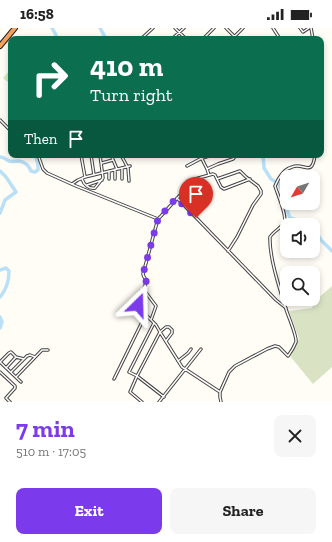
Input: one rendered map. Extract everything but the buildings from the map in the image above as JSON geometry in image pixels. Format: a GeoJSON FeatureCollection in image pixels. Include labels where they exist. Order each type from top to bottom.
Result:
{"type":"FeatureCollection","features":[{"type":"Feature","properties":{"kind":"highway"},"geometry":{"type":"LineString","coordinates":[[0,46],[8,36]]}},
{"type":"Feature","properties":{"kind":"street"},"geometry":{"type":"LineString","coordinates":[[144,36],[153,28]]}},
{"type":"Feature","properties":{"kind":"street"},"geometry":{"type":"LineString","coordinates":[[175,28],[183,36]]}},
{"type":"Feature","properties":{"kind":"street"},"geometry":{"type":"LineString","coordinates":[[175,36],[184,28]]}},
{"type":"Feature","properties":{"kind":"street"},"geometry":{"type":"LineString","coordinates":[[206,36],[214,28]]}},
{"type":"Feature","properties":{"kind":"street"},"geometry":{"type":"LineString","coordinates":[[226,28],[234,36],[243,28]]}},
{"type":"Feature","properties":{"kind":"street"},"geometry":{"type":"LineString","coordinates":[[300,28],[303,32],[310,28]]}},
{"type":"Feature","properties":{"kind":"street"},"geometry":{"type":"LineString","coordinates":[[0,120],[8,128]]}},
{"type":"Feature","properties":{"kind":"street"},"geometry":{"type":"LineString","coordinates":[[39,158],[44,171],[158,219]]}},
{"type":"Feature","properties":{"kind":"street"},"geometry":{"type":"LineString","coordinates":[[82,158],[85,177]]}},
{"type":"Feature","properties":{"kind":"street"},"geometry":{"type":"LineString","coordinates":[[91,158],[94,175]]}},
{"type":"Feature","properties":{"kind":"street"},"geometry":{"type":"LineString","coordinates":[[81,178],[85,185],[94,189],[102,180],[100,158]]}},
{"type":"Feature","properties":{"kind":"street"},"geometry":{"type":"LineString","coordinates":[[123,158],[127,166],[129,181]]}},
{"type":"Feature","properties":{"kind":"street"},"geometry":{"type":"LineString","coordinates":[[187,166],[202,158],[209,175]]}},
{"type":"Feature","properties":{"kind":"street"},"geometry":{"type":"LineString","coordinates":[[207,169],[234,158]]}},
{"type":"Feature","properties":{"kind":"street"},"geometry":{"type":"LineString","coordinates":[[221,402],[220,392],[232,369],[272,347],[280,347],[288,356],[296,340],[276,274],[271,252],[270,238],[286,220],[275,184],[290,167],[296,166],[310,168],[314,158]]}},
{"type":"Feature","properties":{"kind":"street"},"geometry":{"type":"LineString","coordinates":[[101,164],[114,160],[116,169],[115,179]]}},
{"type":"Feature","properties":{"kind":"street"},"geometry":{"type":"LineString","coordinates":[[72,184],[81,178],[130,166]]}},
{"type":"Feature","properties":{"kind":"street"},"geometry":{"type":"LineString","coordinates":[[122,168],[122,179]]}},
{"type":"Feature","properties":{"kind":"street"},"geometry":{"type":"LineString","coordinates":[[109,171],[109,179]]}},
{"type":"Feature","properties":{"kind":"street"},"geometry":{"type":"LineString","coordinates":[[217,179],[240,171],[258,186],[261,191],[261,194],[253,205],[228,251]]}},
{"type":"Feature","properties":{"kind":"street"},"geometry":{"type":"LineString","coordinates":[[220,392],[185,369],[178,361],[154,323],[138,305],[139,299],[147,282],[143,274],[158,219],[176,198],[195,179],[209,175],[214,174],[223,188],[250,179]]}},
{"type":"Feature","properties":{"kind":"street"},"geometry":{"type":"LineString","coordinates":[[85,185],[102,180]]}},
{"type":"Feature","properties":{"kind":"street"},"geometry":{"type":"LineString","coordinates":[[176,198],[276,300],[286,308]]}},
{"type":"Feature","properties":{"kind":"street"},"geometry":{"type":"LineString","coordinates":[[144,290],[156,306],[151,320]]}},
{"type":"Feature","properties":{"kind":"street"},"geometry":{"type":"LineString","coordinates":[[114,378],[146,314]]}},
{"type":"Feature","properties":{"kind":"street"},"geometry":{"type":"LineString","coordinates":[[154,323],[129,372],[137,376],[164,397]]}},
{"type":"Feature","properties":{"kind":"street"},"geometry":{"type":"LineString","coordinates":[[142,402],[130,392],[160,332],[166,327],[169,327],[172,330],[172,333],[166,341]]}},
{"type":"Feature","properties":{"kind":"street"},"geometry":{"type":"LineString","coordinates":[[178,361],[191,349]]}},
{"type":"Feature","properties":{"kind":"street"},"geometry":{"type":"LineString","coordinates":[[160,402],[201,349]]}},
{"type":"Feature","properties":{"kind":"street"},"geometry":{"type":"LineString","coordinates":[[16,377],[42,350],[48,350]]}},
{"type":"Feature","properties":{"kind":"street"},"geometry":{"type":"LineString","coordinates":[[21,382],[0,362],[9,352],[16,357],[24,359]]}},
{"type":"Feature","properties":{"kind":"street"},"geometry":{"type":"LineString","coordinates":[[11,372],[27,356],[32,355],[35,357]]}},
{"type":"Feature","properties":{"kind":"street"},"geometry":{"type":"LineString","coordinates":[[6,368],[16,357]]}},
{"type":"Feature","properties":{"kind":"street"},"geometry":{"type":"LineString","coordinates":[[0,372],[15,386],[6,398],[10,402]]}},
{"type":"Feature","properties":{"kind":"green space"},"geometry":{"type":"Polygon","coordinates":[[[8,72],[8,82],[3,78],[8,72]]]}},
{"type":"Feature","properties":{"kind":"green space"},"geometry":{"type":"Polygon","coordinates":[[[332,286],[332,367],[313,384],[290,356],[299,339],[289,311],[320,306],[320,297],[332,286]]]}},
{"type":"Feature","properties":{"kind":"waterway"},"geometry":{"type":"LineString","coordinates":[[52,28],[56,36]]}},
{"type":"Feature","properties":{"kind":"waterway"},"geometry":{"type":"LineString","coordinates":[[100,28],[104,36]]}},
{"type":"Feature","properties":{"kind":"waterway"},"geometry":{"type":"LineString","coordinates":[[0,157],[10,161],[23,162],[31,171],[35,172],[38,170],[36,158]]}},
{"type":"Feature","properties":{"kind":"waterway"},"geometry":{"type":"LineString","coordinates":[[263,158],[264,168],[271,179],[279,184],[283,192],[290,218]]}},
{"type":"Feature","properties":{"kind":"waterway"},"geometry":{"type":"LineString","coordinates":[[0,171],[16,192],[5,200],[0,213]]}},
{"type":"Feature","properties":{"kind":"waterway"},"geometry":{"type":"LineString","coordinates":[[320,238],[332,251]]}},
{"type":"Feature","properties":{"kind":"waterway"},"geometry":{"type":"LineString","coordinates":[[0,270],[6,268],[9,271],[7,285],[0,297]]}},
{"type":"Feature","properties":{"kind":"waterway"},"geometry":{"type":"LineString","coordinates":[[0,317],[2,322],[0,328]]}},
{"type":"Feature","properties":{"kind":"route"},"geometry":{"type":"LineString","coordinates":[[138,305],[146,283],[143,274],[158,219],[176,198],[196,218]]}}]}
